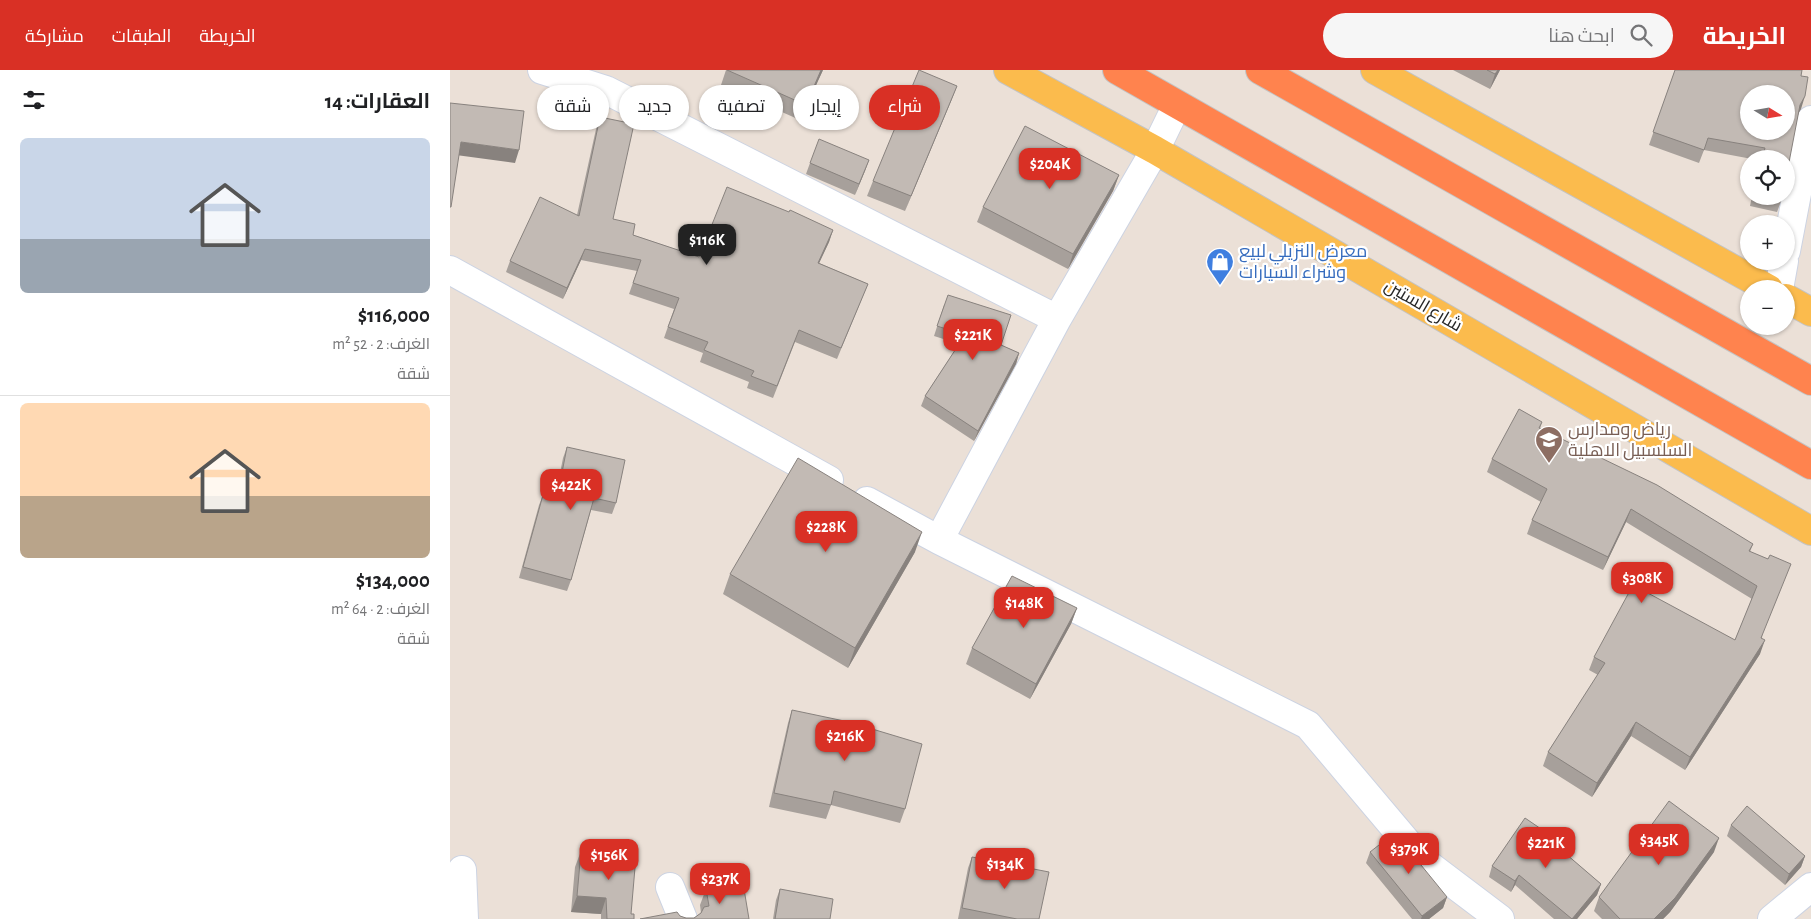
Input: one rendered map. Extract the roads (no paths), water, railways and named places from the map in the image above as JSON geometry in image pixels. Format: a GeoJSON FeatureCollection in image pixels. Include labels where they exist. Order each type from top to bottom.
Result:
{"type":"FeatureCollection","features":[{"type":"Feature","properties":{"kind":"highway"},"geometry":{"type":"LineString","coordinates":[[1117,70],[1811,465]]}},
{"type":"Feature","properties":{"kind":"highway"},"geometry":{"type":"LineString","coordinates":[[1260,70],[1811,381]]}},
{"type":"Feature","properties":{"kind":"main road","name":"شارع الستين"},"geometry":{"type":"LineString","coordinates":[[1008,70],[1155,150],[1811,531]]}},
{"type":"Feature","properties":{"kind":"main road"},"geometry":{"type":"LineString","coordinates":[[1375,70],[1753,280]]}},
{"type":"Feature","properties":{"kind":"main road"},"geometry":{"type":"LineString","coordinates":[[1795,303],[1811,312]]}},
{"type":"Feature","properties":{"kind":"street"},"geometry":{"type":"LineString","coordinates":[[542,70],[606,90],[1057,319]]}},
{"type":"Feature","properties":{"kind":"street"},"geometry":{"type":"LineString","coordinates":[[939,540],[1057,319],[1155,150],[1177,104]]}},
{"type":"Feature","properties":{"kind":"street"},"geometry":{"type":"LineString","coordinates":[[1793,215],[1811,120]]}},
{"type":"Feature","properties":{"kind":"street"},"geometry":{"type":"LineString","coordinates":[[450,270],[939,540],[1308,725],[1422,860],[1500,919]]}},
{"type":"Feature","properties":{"kind":"street"},"geometry":{"type":"LineString","coordinates":[[462,870],[464,919]]}},
{"type":"Feature","properties":{"kind":"street"},"geometry":{"type":"LineString","coordinates":[[670,887],[682,919]]}},
{"type":"Feature","properties":{"kind":"street"},"geometry":{"type":"LineString","coordinates":[[1772,919],[1811,887]]}},
{"type":"Feature","properties":{"kind":"place","name":"معرض النزيلي لبيع وشراء السيارات"},"geometry":{"type":"Point","coordinates":[1220,286]}},
{"type":"Feature","properties":{"kind":"place","name":"رياض ومدارس السلسبيل الاهلية"},"geometry":{"type":"Point","coordinates":[1549,464]}}]}
